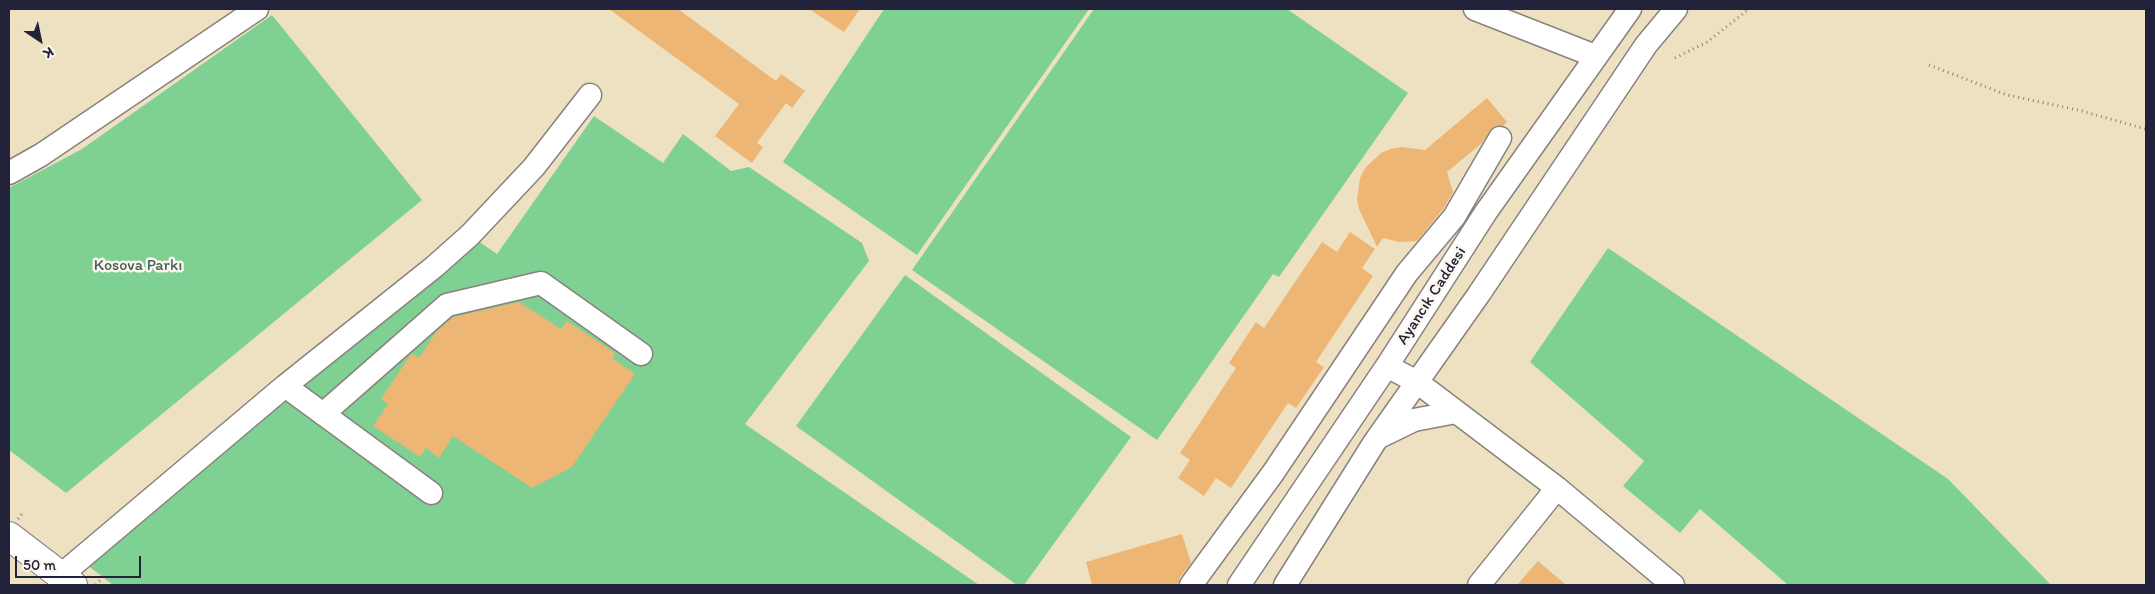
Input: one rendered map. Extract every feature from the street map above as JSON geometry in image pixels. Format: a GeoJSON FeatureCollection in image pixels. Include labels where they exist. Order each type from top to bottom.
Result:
{"type":"FeatureCollection","features":[{"type":"Feature","properties":{"kind":"main road"},"geometry":{"type":"LineString","coordinates":[[9,536],[66,581]]}},
{"type":"Feature","properties":{"kind":"street"},"geometry":{"type":"LineString","coordinates":[[9,174],[41,155],[257,9]]}},
{"type":"Feature","properties":{"kind":"street"},"geometry":{"type":"LineString","coordinates":[[1475,9],[1595,56]]}},
{"type":"Feature","properties":{"kind":"street","name":"Ayancık Caddesi"},"geometry":{"type":"LineString","coordinates":[[1239,585],[1387,366],[1486,212],[1630,9]]}},
{"type":"Feature","properties":{"kind":"street"},"geometry":{"type":"LineString","coordinates":[[1285,585],[1378,437],[1485,286],[1646,46],[1676,9]]}},
{"type":"Feature","properties":{"kind":"street"},"geometry":{"type":"LineString","coordinates":[[66,581],[285,386],[434,267],[470,235],[534,167],[590,95]]}},
{"type":"Feature","properties":{"kind":"street"},"geometry":{"type":"LineString","coordinates":[[1191,585],[1273,473],[1407,273],[1454,217],[1500,138]]}},
{"type":"Feature","properties":{"kind":"street"},"geometry":{"type":"LineString","coordinates":[[323,414],[447,305],[541,283],[641,354]]}},
{"type":"Feature","properties":{"kind":"street"},"geometry":{"type":"LineString","coordinates":[[1387,366],[1417,382],[1557,488],[1673,585]]}},
{"type":"Feature","properties":{"kind":"street"},"geometry":{"type":"LineString","coordinates":[[285,386],[431,492]]}},
{"type":"Feature","properties":{"kind":"street"},"geometry":{"type":"LineString","coordinates":[[1378,437],[1414,420],[1456,412]]}},
{"type":"Feature","properties":{"kind":"street"},"geometry":{"type":"LineString","coordinates":[[1479,585],[1557,488]]}},
{"type":"Feature","properties":{"kind":"street"},"geometry":{"type":"LineString","coordinates":[[1234,525],[1265,547]]}},
{"type":"Feature","properties":{"kind":"path"},"geometry":{"type":"LineString","coordinates":[[1675,58],[1707,42],[1750,9]]}},
{"type":"Feature","properties":{"kind":"path"},"geometry":{"type":"LineString","coordinates":[[1929,65],[2007,95],[2078,110],[2146,130]]}},
{"type":"Feature","properties":{"kind":"path"},"geometry":{"type":"LineString","coordinates":[[96,585],[102,578]]}},
{"type":"Feature","properties":{"kind":"green space"},"geometry":{"type":"Polygon","coordinates":[[[884,9],[1089,9],[917,255],[783,162],[884,9]]]}},
{"type":"Feature","properties":{"kind":"green space"},"geometry":{"type":"Polygon","coordinates":[[[1094,9],[1287,9],[1408,93],[1279,277],[1273,274],[1157,440],[912,270],[1094,9]]]}},
{"type":"Feature","properties":{"kind":"green space","name":"Kosova Parkı"},"geometry":{"type":"Polygon","coordinates":[[[272,15],[422,200],[66,493],[9,450],[9,188],[82,149],[272,15]]]}},
{"type":"Feature","properties":{"kind":"green space"},"geometry":{"type":"Polygon","coordinates":[[[594,116],[663,163],[683,134],[731,171],[749,167],[862,243],[869,261],[745,424],[979,585],[113,585],[82,561],[478,241],[497,254],[594,116]]]}},
{"type":"Feature","properties":{"kind":"green space"},"geometry":{"type":"Polygon","coordinates":[[[1608,248],[1948,479],[2051,585],[1788,585],[1700,509],[1680,533],[1623,486],[1644,461],[1530,362],[1608,248]]]}},
{"type":"Feature","properties":{"kind":"green space"},"geometry":{"type":"Polygon","coordinates":[[[905,275],[1131,437],[1024,585],[1017,585],[796,426],[905,275]]]}},
{"type":"Feature","properties":{"kind":"building"},"geometry":{"type":"Polygon","coordinates":[[[609,9],[678,9],[776,81],[781,74],[805,91],[792,108],[786,103],[757,143],[763,147],[752,163],[715,136],[739,104],[609,9]]]}},
{"type":"Feature","properties":{"kind":"building"},"geometry":{"type":"Polygon","coordinates":[[[809,9],[860,9],[844,32],[809,9]]]}},
{"type":"Feature","properties":{"kind":"building"},"geometry":{"type":"Polygon","coordinates":[[[1487,98],[1507,122],[1503,126],[1493,127],[1482,143],[1447,172],[1453,192],[1443,209],[1417,241],[1399,242],[1383,238],[1377,247],[1359,209],[1357,199],[1360,178],[1365,168],[1381,153],[1391,149],[1401,147],[1425,150],[1487,98]]]}},
{"type":"Feature","properties":{"kind":"building"},"geometry":{"type":"Polygon","coordinates":[[[1350,232],[1375,249],[1362,268],[1373,276],[1316,362],[1324,367],[1296,408],[1288,403],[1231,488],[1216,478],[1204,496],[1178,478],[1190,460],[1180,453],[1236,368],[1229,363],[1256,322],[1264,328],[1322,242],[1337,252],[1350,232]]]}},
{"type":"Feature","properties":{"kind":"building"},"geometry":{"type":"Polygon","coordinates":[[[519,302],[561,329],[567,321],[615,353],[612,358],[635,374],[572,467],[532,488],[453,436],[439,458],[426,448],[420,457],[373,426],[388,404],[381,399],[411,354],[419,358],[436,332],[453,317],[519,302]]]}},
{"type":"Feature","properties":{"kind":"building"},"geometry":{"type":"Polygon","coordinates":[[[1182,534],[1191,563],[1180,577],[1178,585],[1092,585],[1086,562],[1182,534]]]}},
{"type":"Feature","properties":{"kind":"building"},"geometry":{"type":"Polygon","coordinates":[[[1538,561],[1566,585],[1517,585],[1538,561]]]}}]}
